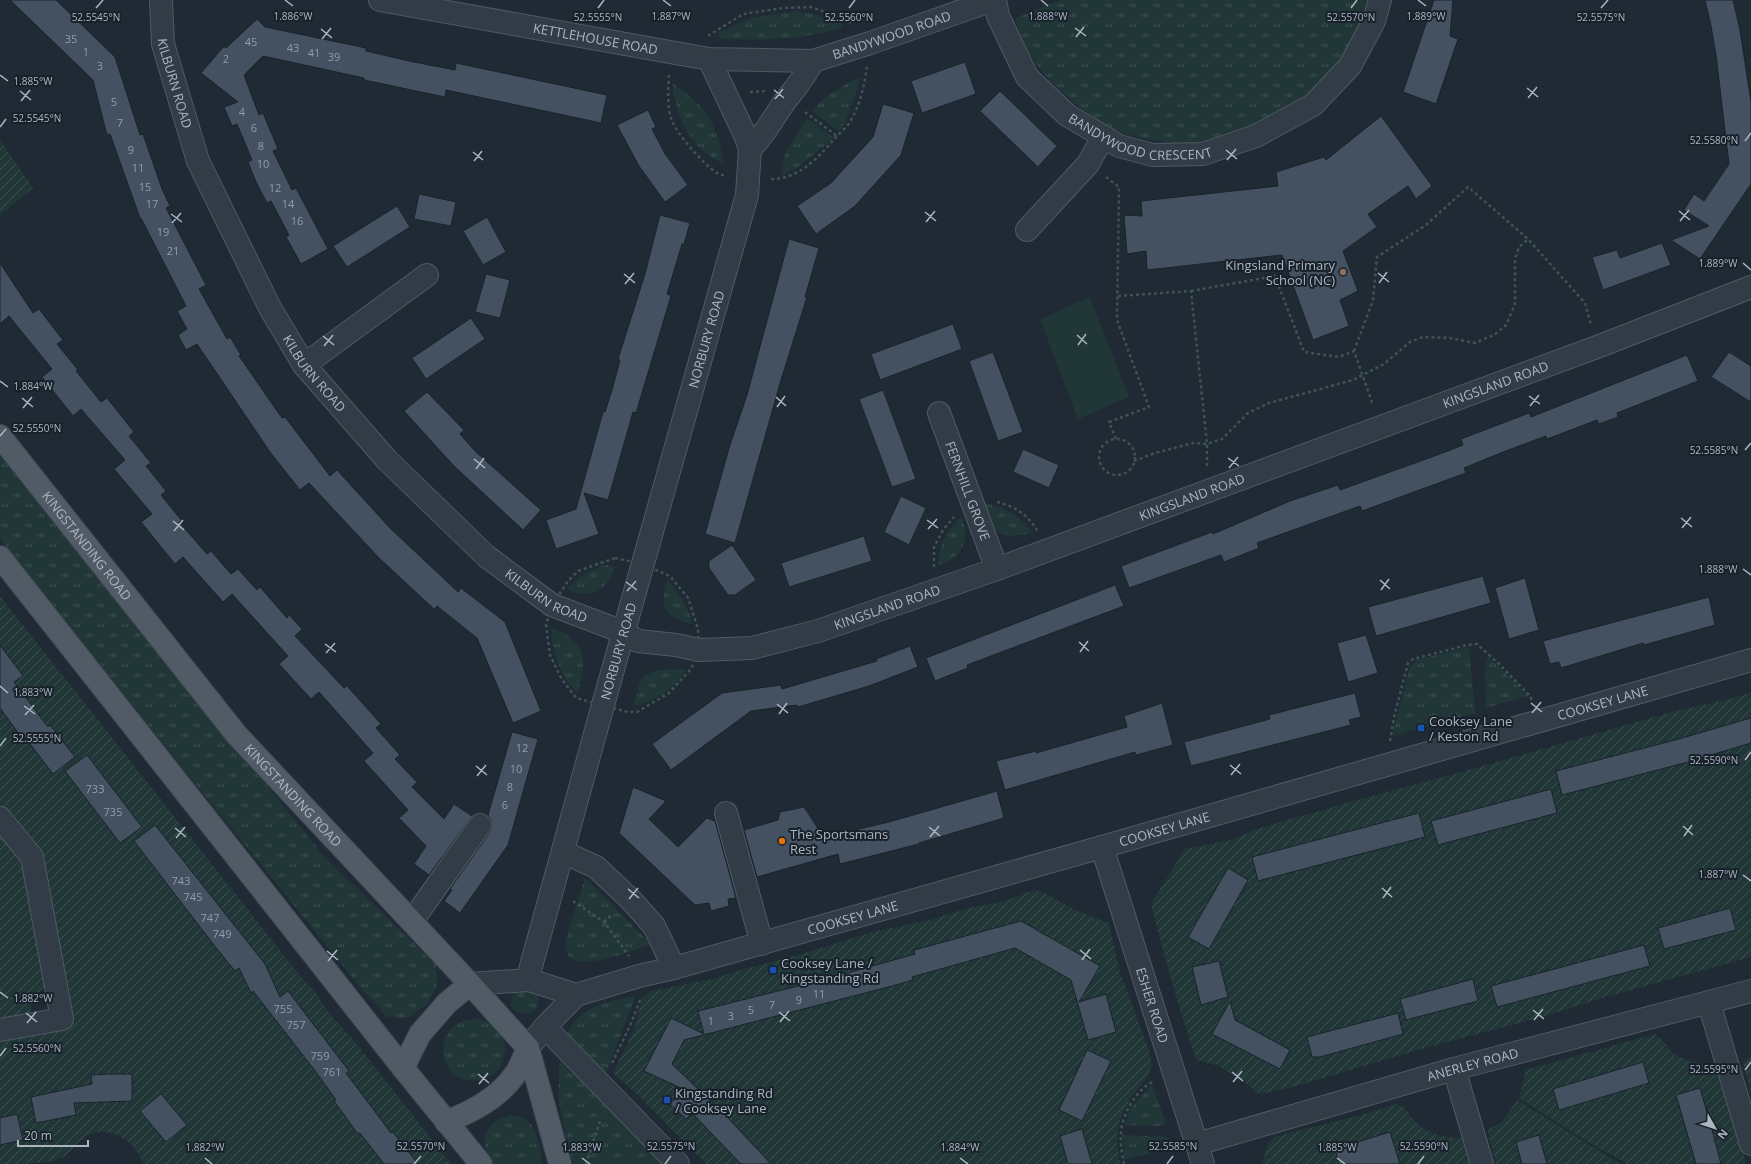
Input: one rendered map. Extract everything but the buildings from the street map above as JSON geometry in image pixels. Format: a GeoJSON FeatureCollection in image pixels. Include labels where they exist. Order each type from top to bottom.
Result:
{"type":"FeatureCollection","features":[{"type":"Feature","properties":{"kind":"main road","name":"KINGSTANDING ROAD"},"geometry":{"type":"LineString","coordinates":[[0,436],[236,734],[528,1048],[560,1164]]}},
{"type":"Feature","properties":{"kind":"main road"},"geometry":{"type":"LineString","coordinates":[[0,557],[402,1068],[481,1164]]}},
{"type":"Feature","properties":{"kind":"main road"},"geometry":{"type":"LineString","coordinates":[[402,1068],[420,1034],[447,1003],[470,984]]}},
{"type":"Feature","properties":{"kind":"main road"},"geometry":{"type":"LineString","coordinates":[[446,1122],[468,1113],[498,1094],[516,1072],[528,1048]]}},
{"type":"Feature","properties":{"kind":"street","name":"KILBURN ROAD"},"geometry":{"type":"LineString","coordinates":[[161,0],[163,44],[198,161],[270,308],[304,365],[387,460],[486,556],[552,605],[623,632]]}},
{"type":"Feature","properties":{"kind":"street","name":"KETTLEHOUSE ROAD"},"geometry":{"type":"LineString","coordinates":[[380,0],[707,59],[813,61]]}},
{"type":"Feature","properties":{"kind":"street","name":"BANDYWOOD ROAD"},"geometry":{"type":"LineString","coordinates":[[813,61],[994,0]]}},
{"type":"Feature","properties":{"kind":"street","name":"BANDYWOOD CRESCENT"},"geometry":{"type":"LineString","coordinates":[[994,0],[998,16],[1028,77],[1067,115],[1103,138],[1119,146],[1153,155],[1203,154],[1256,136],[1313,105],[1350,66],[1374,21],[1380,0]]}},
{"type":"Feature","properties":{"kind":"street","name":"NORBURY ROAD"},"geometry":{"type":"LineString","coordinates":[[529,980],[530,970],[552,895],[623,632],[745,202],[750,149],[745,135],[707,59]]}},
{"type":"Feature","properties":{"kind":"street"},"geometry":{"type":"LineString","coordinates":[[750,149],[760,139],[783,104],[805,77],[813,61]]}},
{"type":"Feature","properties":{"kind":"street"},"geometry":{"type":"LineString","coordinates":[[1027,230],[1088,164],[1103,138]]}},
{"type":"Feature","properties":{"kind":"street"},"geometry":{"type":"LineString","coordinates":[[304,365],[427,275]]}},
{"type":"Feature","properties":{"kind":"street","name":"KINGSLAND ROAD"},"geometry":{"type":"LineString","coordinates":[[623,632],[638,641],[676,645],[700,650],[752,648],[818,631],[997,569],[1597,347],[1751,287]]}},
{"type":"Feature","properties":{"kind":"street","name":"FERNHILL GROVE"},"geometry":{"type":"LineString","coordinates":[[939,413],[997,569]]}},
{"type":"Feature","properties":{"kind":"street","name":"COOKSEY LANE"},"geometry":{"type":"LineString","coordinates":[[528,1048],[545,1027],[576,995],[762,944],[1751,660]]}},
{"type":"Feature","properties":{"kind":"street"},"geometry":{"type":"LineString","coordinates":[[726,813],[762,944]]}},
{"type":"Feature","properties":{"kind":"street"},"geometry":{"type":"LineString","coordinates":[[0,818],[32,857],[62,1019],[0,1030]]}},
{"type":"Feature","properties":{"kind":"street"},"geometry":{"type":"LineString","coordinates":[[412,922],[480,825]]}},
{"type":"Feature","properties":{"kind":"street","name":"ESHER ROAD"},"geometry":{"type":"LineString","coordinates":[[1102,847],[1200,1154]]}},
{"type":"Feature","properties":{"kind":"street"},"geometry":{"type":"LineString","coordinates":[[563,852],[596,867],[631,900],[654,926],[674,968]]}},
{"type":"Feature","properties":{"kind":"street"},"geometry":{"type":"LineString","coordinates":[[470,984],[529,980],[576,995]]}},
{"type":"Feature","properties":{"kind":"street","name":"ANERLEY ROAD"},"geometry":{"type":"LineString","coordinates":[[1200,1154],[1454,1069],[1751,991]]}},
{"type":"Feature","properties":{"kind":"street"},"geometry":{"type":"LineString","coordinates":[[1709,1003],[1751,1144]]}},
{"type":"Feature","properties":{"kind":"street"},"geometry":{"type":"LineString","coordinates":[[545,1027],[678,1164]]}},
{"type":"Feature","properties":{"kind":"street"},"geometry":{"type":"LineString","coordinates":[[1454,1069],[1482,1164]]}},
{"type":"Feature","properties":{"kind":"path"},"geometry":{"type":"LineString","coordinates":[[707,59],[708,35],[743,14],[783,8],[811,7],[853,23],[861,45]]}},
{"type":"Feature","properties":{"kind":"path"},"geometry":{"type":"LineString","coordinates":[[1088,164],[1119,187],[1118,320],[1149,407],[1109,422],[1116,438]]}},
{"type":"Feature","properties":{"kind":"path"},"geometry":{"type":"LineString","coordinates":[[1380,427],[1354,351],[1373,300],[1377,257],[1426,225],[1468,187],[1528,239],[1585,303],[1597,347]]}},
{"type":"Feature","properties":{"kind":"path"},"geometry":{"type":"LineString","coordinates":[[1134,461],[1155,453],[1194,443],[1207,444],[1222,439],[1248,413],[1262,406],[1353,380],[1384,364],[1410,342],[1423,337],[1450,338],[1475,342],[1494,336],[1506,325],[1515,304],[1515,260],[1519,247],[1528,239]]}},
{"type":"Feature","properties":{"kind":"path"},"geometry":{"type":"LineString","coordinates":[[1118,296],[1191,291],[1275,276],[1304,352],[1339,357],[1354,351]]}},
{"type":"Feature","properties":{"kind":"path"},"geometry":{"type":"LineString","coordinates":[[1191,291],[1207,444],[1207,491]]}},
{"type":"Feature","properties":{"kind":"path"},"geometry":{"type":"LineString","coordinates":[[1116,438],[1125,441],[1133,448],[1135,457],[1134,461],[1128,472],[1120,476],[1111,475],[1104,471],[1098,462],[1099,451],[1105,443],[1116,438]]}},
{"type":"Feature","properties":{"kind":"path"},"geometry":{"type":"LineString","coordinates":[[1386,765],[1394,717],[1408,663],[1413,659],[1467,645],[1477,644],[1531,697],[1533,723]]}},
{"type":"Feature","properties":{"kind":"path"},"geometry":{"type":"LineString","coordinates":[[552,895],[571,900],[604,922],[645,975],[630,1026],[605,1089],[586,1164]]}},
{"type":"Feature","properties":{"kind":"path"},"geometry":{"type":"LineString","coordinates":[[1124,1164],[1120,1132],[1123,1120],[1131,1105],[1137,1095],[1150,1083],[1175,1072]]}},
{"type":"Feature","properties":{"kind":"green space"},"geometry":{"type":"Polygon","coordinates":[[[1060,0],[1369,0],[1357,32],[1342,59],[1323,83],[1311,94],[1287,113],[1276,119],[1252,124],[1227,138],[1216,141],[1189,144],[1147,139],[1116,130],[1102,123],[1082,109],[1051,82],[1029,52],[1023,41],[1016,18],[1060,0]]]}},
{"type":"Feature","properties":{"kind":"green space"},"geometry":{"type":"Polygon","coordinates":[[[797,11],[840,20],[842,27],[811,35],[781,39],[720,39],[718,33],[751,18],[797,11]]]}},
{"type":"Feature","properties":{"kind":"green space"},"geometry":{"type":"Polygon","coordinates":[[[861,77],[846,121],[839,131],[812,111],[829,95],[861,77]]]}},
{"type":"Feature","properties":{"kind":"green space"},"geometry":{"type":"Polygon","coordinates":[[[672,83],[694,101],[708,117],[717,137],[724,164],[702,150],[693,141],[681,120],[677,109],[672,83]]]}},
{"type":"Feature","properties":{"kind":"green space"},"geometry":{"type":"Polygon","coordinates":[[[807,118],[834,138],[797,168],[781,175],[785,154],[807,118]]]}},
{"type":"Feature","properties":{"kind":"green space"},"geometry":{"type":"Polygon","coordinates":[[[0,140],[33,188],[0,215],[0,140]]]}},
{"type":"Feature","properties":{"kind":"green space"},"geometry":{"type":"Polygon","coordinates":[[[1090,297],[1129,397],[1078,419],[1040,319],[1090,297]]]}},
{"type":"Feature","properties":{"kind":"green space"},"geometry":{"type":"Polygon","coordinates":[[[0,452],[321,853],[436,965],[437,986],[427,1004],[408,1018],[387,1017],[361,988],[164,745],[0,538],[0,452]]]}},
{"type":"Feature","properties":{"kind":"green space"},"geometry":{"type":"Polygon","coordinates":[[[989,504],[1018,517],[1031,533],[1012,536],[999,532],[989,522],[979,506],[989,504]]]}},
{"type":"Feature","properties":{"kind":"green space"},"geometry":{"type":"Polygon","coordinates":[[[961,517],[965,532],[965,540],[962,547],[953,558],[938,565],[938,558],[944,538],[961,517]]]}},
{"type":"Feature","properties":{"kind":"green space"},"geometry":{"type":"Polygon","coordinates":[[[607,565],[615,567],[612,575],[604,586],[596,592],[580,594],[567,588],[588,571],[607,565]]]}},
{"type":"Feature","properties":{"kind":"green space"},"geometry":{"type":"Polygon","coordinates":[[[668,580],[683,600],[689,612],[692,624],[675,618],[666,610],[664,597],[668,580]]]}},
{"type":"Feature","properties":{"kind":"green space"},"geometry":{"type":"Polygon","coordinates":[[[0,596],[297,972],[316,993],[331,1016],[352,1038],[451,1164],[143,1164],[139,1155],[128,1141],[112,1133],[103,1132],[94,1133],[85,1137],[65,1156],[55,1160],[31,1163],[0,1164],[0,1038],[71,1026],[59,956],[6,812],[0,806],[0,596]]]}},
{"type":"Feature","properties":{"kind":"green space"},"geometry":{"type":"Polygon","coordinates":[[[552,628],[571,638],[581,652],[583,658],[583,672],[577,692],[566,680],[558,663],[553,644],[552,628]]]}},
{"type":"Feature","properties":{"kind":"green space"},"geometry":{"type":"Polygon","coordinates":[[[1469,647],[1475,713],[1392,736],[1410,667],[1416,660],[1469,647]]]}},
{"type":"Feature","properties":{"kind":"green space"},"geometry":{"type":"Polygon","coordinates":[[[1488,656],[1528,696],[1486,708],[1485,669],[1488,656]]]}},
{"type":"Feature","properties":{"kind":"green space"},"geometry":{"type":"Polygon","coordinates":[[[686,669],[682,676],[670,688],[657,698],[633,706],[640,681],[645,676],[655,671],[686,669]]]}},
{"type":"Feature","properties":{"kind":"green space"},"geometry":{"type":"Polygon","coordinates":[[[1751,692],[1751,957],[1602,998],[1538,1018],[1432,1046],[1296,1086],[1261,1094],[1256,1093],[1249,1085],[1217,1065],[1196,1060],[1175,993],[1152,909],[1152,902],[1185,849],[1230,840],[1263,827],[1354,801],[1672,712],[1738,697],[1751,692]]]}},
{"type":"Feature","properties":{"kind":"green space"},"geometry":{"type":"Polygon","coordinates":[[[0,828],[26,864],[48,984],[36,995],[31,1007],[30,1019],[0,1024],[0,828]]]}},
{"type":"Feature","properties":{"kind":"green space"},"geometry":{"type":"Polygon","coordinates":[[[585,878],[648,941],[649,945],[613,957],[598,960],[584,962],[573,959],[567,952],[566,939],[585,878]]]}},
{"type":"Feature","properties":{"kind":"green space"},"geometry":{"type":"Polygon","coordinates":[[[1034,890],[1043,892],[1075,910],[1109,923],[1119,969],[1149,1051],[1152,1065],[1148,1076],[1130,1099],[1121,1117],[1117,1141],[1120,1164],[706,1164],[636,1093],[613,1073],[634,1030],[642,998],[651,991],[708,980],[877,931],[927,921],[969,908],[1003,902],[1034,890]]]}},
{"type":"Feature","properties":{"kind":"green space"},"geometry":{"type":"Polygon","coordinates":[[[532,989],[538,998],[538,1006],[534,1011],[520,1013],[514,1010],[511,1003],[514,992],[532,989]]]}},
{"type":"Feature","properties":{"kind":"green space"},"geometry":{"type":"Polygon","coordinates":[[[636,995],[605,1076],[565,1040],[576,1020],[584,1013],[603,1004],[636,995]]]}},
{"type":"Feature","properties":{"kind":"green space"},"geometry":{"type":"Polygon","coordinates":[[[474,1019],[491,1024],[496,1028],[500,1033],[505,1050],[500,1067],[496,1072],[491,1076],[474,1081],[457,1076],[452,1072],[448,1067],[443,1050],[448,1033],[452,1028],[457,1024],[474,1019]]]}},
{"type":"Feature","properties":{"kind":"green space"},"geometry":{"type":"Polygon","coordinates":[[[1655,1034],[1671,1051],[1682,1059],[1720,1069],[1746,1164],[1625,1164],[1626,1163],[1588,1142],[1519,1098],[1526,1070],[1655,1034]]]}},
{"type":"Feature","properties":{"kind":"green space"},"geometry":{"type":"Polygon","coordinates":[[[1751,1056],[1751,1093],[1743,1062],[1751,1056]]]}},
{"type":"Feature","properties":{"kind":"green space"},"geometry":{"type":"Polygon","coordinates":[[[560,1057],[667,1164],[573,1164],[558,1098],[560,1057]]]}},
{"type":"Feature","properties":{"kind":"green space"},"geometry":{"type":"Polygon","coordinates":[[[1152,1084],[1166,1124],[1159,1126],[1125,1125],[1131,1108],[1152,1084]]]}},
{"type":"Feature","properties":{"kind":"green space"},"geometry":{"type":"Polygon","coordinates":[[[1517,1100],[1620,1164],[1496,1164],[1488,1133],[1489,1129],[1502,1122],[1517,1100]]]}},
{"type":"Feature","properties":{"kind":"green space"},"geometry":{"type":"Polygon","coordinates":[[[1397,1104],[1407,1111],[1421,1126],[1433,1133],[1453,1138],[1468,1139],[1474,1164],[1262,1164],[1268,1143],[1274,1137],[1365,1114],[1397,1104]]]}},
{"type":"Feature","properties":{"kind":"green space"},"geometry":{"type":"Polygon","coordinates":[[[511,1115],[520,1117],[527,1121],[536,1132],[542,1164],[494,1164],[486,1148],[486,1134],[489,1128],[495,1123],[502,1118],[511,1115]]]}},
{"type":"Feature","properties":{"kind":"green space"},"geometry":{"type":"Polygon","coordinates":[[[1123,1135],[1168,1137],[1173,1146],[1124,1160],[1123,1135]]]}},
{"type":"Feature","properties":{"kind":"place","name":"Kingsland Primary School (NC)"},"geometry":{"type":"Point","coordinates":[1343,272]}},
{"type":"Feature","properties":{"kind":"place","name":"Cooksey Lane / Keston Rd"},"geometry":{"type":"Point","coordinates":[1421,728]}},
{"type":"Feature","properties":{"kind":"place","name":"The Sportsmans Rest"},"geometry":{"type":"Point","coordinates":[782,841]}},
{"type":"Feature","properties":{"kind":"place","name":"Cooksey Lane / Kingstanding Rd"},"geometry":{"type":"Point","coordinates":[773,970]}},
{"type":"Feature","properties":{"kind":"place","name":"Kingstanding Rd / Cooksey Lane"},"geometry":{"type":"Point","coordinates":[667,1100]}}]}
